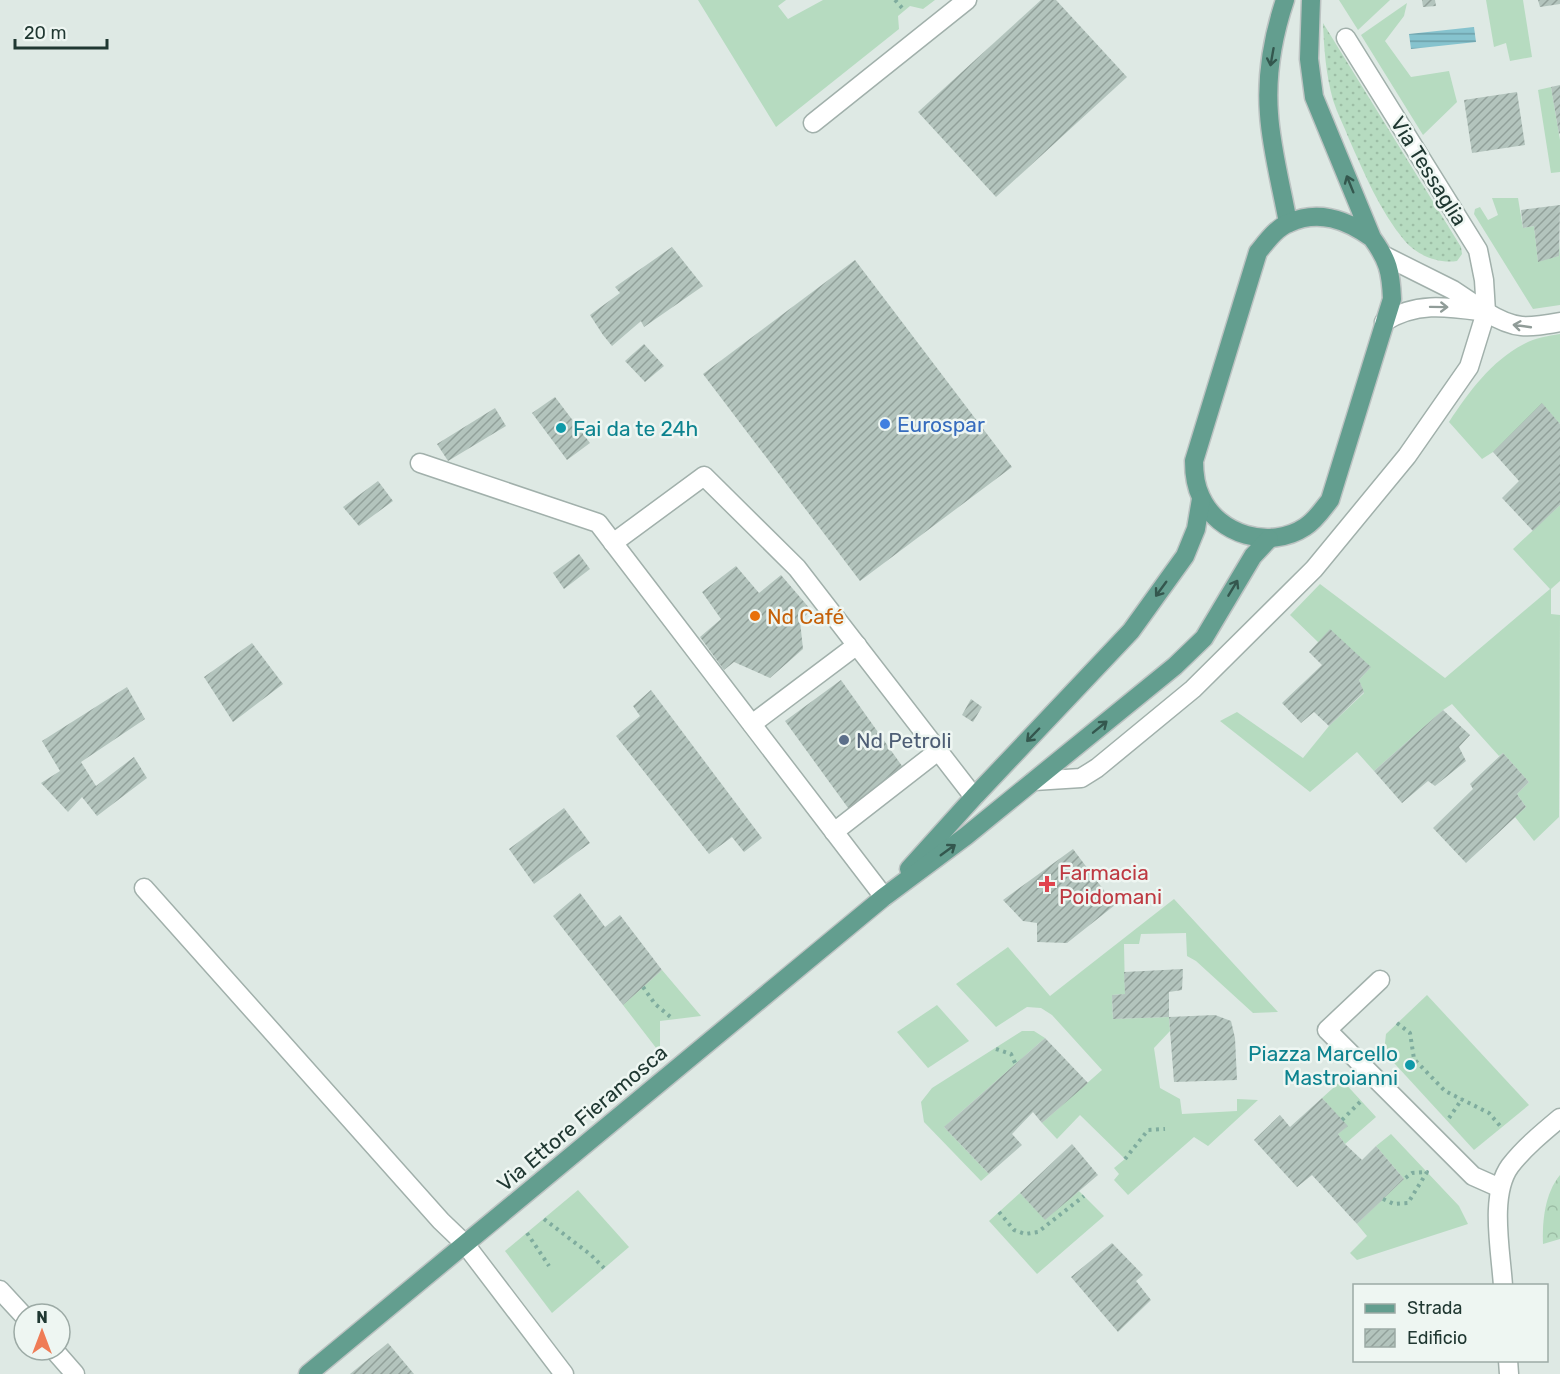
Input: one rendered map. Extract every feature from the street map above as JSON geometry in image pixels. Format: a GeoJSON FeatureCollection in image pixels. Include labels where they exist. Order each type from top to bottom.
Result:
{"type":"FeatureCollection","features":[{"type":"Feature","properties":{"kind":"main road"},"geometry":{"type":"LineString","coordinates":[[1285,0],[1279,16],[1269,74],[1269,114],[1288,223]]}},
{"type":"Feature","properties":{"kind":"main road"},"geometry":{"type":"LineString","coordinates":[[1311,0],[1309,59],[1314,97],[1372,238],[1385,256],[1391,277],[1392,299],[1330,500],[1318,516],[1303,528],[1285,536],[1269,538],[1246,536],[1228,527],[1213,515],[1201,499],[1195,481],[1194,461],[1258,252],[1272,235],[1288,223],[1312,217],[1334,218],[1354,225],[1372,238]]}},
{"type":"Feature","properties":{"kind":"main road"},"geometry":{"type":"LineString","coordinates":[[884,897],[974,797],[1131,631],[1185,556],[1196,530],[1201,499]]}},
{"type":"Feature","properties":{"kind":"main road"},"geometry":{"type":"LineString","coordinates":[[884,897],[966,836],[1175,666],[1204,638],[1253,556],[1269,538]]}},
{"type":"Feature","properties":{"kind":"main road","name":"Via Ettore Fieramosca"},"geometry":{"type":"LineString","coordinates":[[308,1374],[884,897]]}},
{"type":"Feature","properties":{"kind":"street"},"geometry":{"type":"LineString","coordinates":[[813,123],[968,0]]}},
{"type":"Feature","properties":{"kind":"street","name":"Via Tessaglia"},"geometry":{"type":"LineString","coordinates":[[1346,38],[1478,250],[1484,280],[1486,312]]}},
{"type":"Feature","properties":{"kind":"street"},"geometry":{"type":"LineString","coordinates":[[1385,256],[1453,290],[1503,323],[1529,328],[1560,322]]}},
{"type":"Feature","properties":{"kind":"street"},"geometry":{"type":"LineString","coordinates":[[1384,322],[1398,314],[1420,307],[1443,306],[1486,312]]}},
{"type":"Feature","properties":{"kind":"street"},"geometry":{"type":"LineString","coordinates":[[1034,781],[1082,778],[1097,768],[1193,689],[1314,569],[1407,456],[1469,367],[1486,312]]}},
{"type":"Feature","properties":{"kind":"street"},"geometry":{"type":"LineString","coordinates":[[420,463],[598,523],[884,897]]}},
{"type":"Feature","properties":{"kind":"street"},"geometry":{"type":"LineString","coordinates":[[613,543],[704,476],[797,568],[974,797]]}},
{"type":"Feature","properties":{"kind":"street"},"geometry":{"type":"LineString","coordinates":[[752,724],[857,645]]}},
{"type":"Feature","properties":{"kind":"street"},"geometry":{"type":"LineString","coordinates":[[834,832],[938,751]]}},
{"type":"Feature","properties":{"kind":"street"},"geometry":{"type":"LineString","coordinates":[[144,888],[441,1221],[465,1244],[564,1374]]}},
{"type":"Feature","properties":{"kind":"street"},"geometry":{"type":"LineString","coordinates":[[1380,980],[1327,1030],[1473,1176],[1500,1188]]}},
{"type":"Feature","properties":{"kind":"street"},"geometry":{"type":"LineString","coordinates":[[1503,1284],[1497,1206],[1500,1188],[1508,1168],[1530,1144],[1560,1118]]}},
{"type":"Feature","properties":{"kind":"street"},"geometry":{"type":"LineString","coordinates":[[0,1290],[12,1303]]}},
{"type":"Feature","properties":{"kind":"street"},"geometry":{"type":"LineString","coordinates":[[64,1362],[75,1374]]}},
{"type":"Feature","properties":{"kind":"path"},"geometry":{"type":"LineString","coordinates":[[895,0],[904,10]]}},
{"type":"Feature","properties":{"kind":"path"},"geometry":{"type":"LineString","coordinates":[[643,987],[655,1004],[673,1019]]}},
{"type":"Feature","properties":{"kind":"path"},"geometry":{"type":"LineString","coordinates":[[1397,1023],[1410,1033],[1414,1059],[1445,1091],[1489,1113],[1501,1127]]}},
{"type":"Feature","properties":{"kind":"path"},"geometry":{"type":"LineString","coordinates":[[996,1048],[1011,1054],[1016,1065]]}},
{"type":"Feature","properties":{"kind":"path"},"geometry":{"type":"LineString","coordinates":[[1447,1120],[1462,1099]]}},
{"type":"Feature","properties":{"kind":"path"},"geometry":{"type":"LineString","coordinates":[[1342,1120],[1361,1101]]}},
{"type":"Feature","properties":{"kind":"path"},"geometry":{"type":"LineString","coordinates":[[1125,1159],[1148,1130],[1165,1129]]}},
{"type":"Feature","properties":{"kind":"path"},"geometry":{"type":"LineString","coordinates":[[1383,1199],[1394,1204],[1408,1203],[1427,1172],[1412,1173],[1404,1179]]}},
{"type":"Feature","properties":{"kind":"path"},"geometry":{"type":"LineString","coordinates":[[999,1212],[1014,1230],[1025,1234],[1038,1232],[1084,1196]]}},
{"type":"Feature","properties":{"kind":"path"},"geometry":{"type":"LineString","coordinates":[[544,1219],[591,1255],[604,1268]]}},
{"type":"Feature","properties":{"kind":"path"},"geometry":{"type":"LineString","coordinates":[[527,1233],[549,1266]]}},
{"type":"Feature","properties":{"kind":"green space"},"geometry":{"type":"Polygon","coordinates":[[[698,0],[786,0],[778,6],[788,19],[823,0],[935,0],[923,9],[910,6],[898,16],[899,29],[776,127],[698,0]]]}},
{"type":"Feature","properties":{"kind":"green space"},"geometry":{"type":"Polygon","coordinates":[[[1339,0],[1390,0],[1358,30],[1339,0]]]}},
{"type":"Feature","properties":{"kind":"green space"},"geometry":{"type":"Polygon","coordinates":[[[1486,0],[1523,0],[1532,57],[1510,61],[1506,43],[1494,47],[1486,0]]]}},
{"type":"Feature","properties":{"kind":"green space"},"geometry":{"type":"Polygon","coordinates":[[[1407,3],[1404,16],[1385,41],[1411,77],[1449,71],[1457,102],[1423,135],[1361,35],[1407,3]]]}},
{"type":"Feature","properties":{"kind":"green space"},"geometry":{"type":"Polygon","coordinates":[[[1323,23],[1461,247],[1462,254],[1457,261],[1435,260],[1415,250],[1395,229],[1380,204],[1333,100],[1326,62],[1323,23]]]}},
{"type":"Feature","properties":{"kind":"green space"},"geometry":{"type":"Polygon","coordinates":[[[1551,87],[1560,140],[1560,172],[1551,173],[1538,90],[1551,87]]]}},
{"type":"Feature","properties":{"kind":"green space"},"geometry":{"type":"Polygon","coordinates":[[[1492,198],[1518,198],[1523,228],[1534,226],[1538,261],[1559,256],[1560,242],[1560,305],[1533,309],[1474,214],[1475,209],[1480,207],[1488,220],[1498,215],[1492,198]]]}},
{"type":"Feature","properties":{"kind":"green space"},"geometry":{"type":"Polygon","coordinates":[[[1560,334],[1560,424],[1542,404],[1493,452],[1482,459],[1449,422],[1473,389],[1501,359],[1528,342],[1560,334]]]}},
{"type":"Feature","properties":{"kind":"green space"},"geometry":{"type":"Polygon","coordinates":[[[1560,505],[1560,581],[1551,589],[1551,614],[1560,615],[1559,817],[1534,841],[1515,817],[1526,807],[1517,794],[1529,782],[1503,753],[1499,756],[1452,704],[1374,771],[1357,752],[1310,792],[1220,721],[1237,712],[1303,758],[1329,726],[1364,693],[1359,680],[1370,668],[1318,642],[1290,615],[1320,584],[1445,678],[1550,589],[1513,549],[1560,505]]]}},
{"type":"Feature","properties":{"kind":"green space"},"geometry":{"type":"Polygon","coordinates":[[[1174,899],[1278,1012],[1253,1013],[1196,961],[1187,956],[1186,933],[1141,934],[1139,944],[1124,944],[1125,994],[1112,995],[1113,1019],[1169,1017],[1170,1031],[1154,1048],[1160,1088],[1180,1099],[1182,1114],[1237,1111],[1237,1099],[1258,1100],[1208,1146],[1194,1137],[1128,1195],[1114,1180],[1119,1174],[1114,1168],[1125,1159],[1080,1115],[1057,1139],[1042,1123],[1102,1070],[1052,1015],[1041,1008],[1027,1007],[996,1027],[956,984],[1008,947],[1050,996],[1174,899]]]}},
{"type":"Feature","properties":{"kind":"green space"},"geometry":{"type":"Polygon","coordinates":[[[662,970],[701,1016],[660,1021],[660,1053],[623,1005],[662,970]]]}},
{"type":"Feature","properties":{"kind":"green space"},"geometry":{"type":"Polygon","coordinates":[[[1427,995],[1529,1105],[1474,1150],[1384,1052],[1386,1034],[1427,995]]]}},
{"type":"Feature","properties":{"kind":"green space"},"geometry":{"type":"Polygon","coordinates":[[[937,1005],[969,1041],[928,1068],[897,1032],[937,1005]]]}},
{"type":"Feature","properties":{"kind":"green space"},"geometry":{"type":"Polygon","coordinates":[[[1022,1031],[1034,1031],[1045,1038],[944,1127],[989,1174],[981,1181],[924,1122],[921,1102],[932,1088],[1022,1031]]]}},
{"type":"Feature","properties":{"kind":"green space"},"geometry":{"type":"Polygon","coordinates":[[[1342,1080],[1376,1117],[1345,1144],[1338,1134],[1347,1126],[1322,1098],[1342,1080]]]}},
{"type":"Feature","properties":{"kind":"green space"},"geometry":{"type":"Polygon","coordinates":[[[1391,1134],[1459,1206],[1468,1224],[1357,1260],[1350,1253],[1367,1236],[1357,1224],[1404,1179],[1376,1146],[1391,1134]]]}},
{"type":"Feature","properties":{"kind":"green space"},"geometry":{"type":"Polygon","coordinates":[[[1560,1175],[1560,1239],[1543,1244],[1543,1226],[1548,1199],[1560,1175]]]}},
{"type":"Feature","properties":{"kind":"green space"},"geometry":{"type":"Polygon","coordinates":[[[578,1190],[629,1247],[552,1313],[505,1251],[578,1190]]]}},
{"type":"Feature","properties":{"kind":"green space"},"geometry":{"type":"Polygon","coordinates":[[[1079,1191],[1104,1216],[1037,1274],[989,1221],[1020,1193],[1045,1219],[1079,1191]]]}},
{"type":"Feature","properties":{"kind":"water"},"geometry":{"type":"Polygon","coordinates":[[[1474,27],[1476,42],[1411,49],[1409,34],[1474,27]]]}},
{"type":"Feature","properties":{"kind":"building"},"geometry":{"type":"Polygon","coordinates":[[[1041,0],[1056,0],[1127,77],[996,197],[918,112],[1041,0]]]}},
{"type":"Feature","properties":{"kind":"building"},"geometry":{"type":"Polygon","coordinates":[[[1422,0],[1435,0],[1436,6],[1423,7],[1422,0]]]}},
{"type":"Feature","properties":{"kind":"building"},"geometry":{"type":"Polygon","coordinates":[[[1538,0],[1560,0],[1560,4],[1540,7],[1538,0]]]}},
{"type":"Feature","properties":{"kind":"building"},"geometry":{"type":"Polygon","coordinates":[[[1560,85],[1560,133],[1559,134],[1551,87],[1560,85]]]}},
{"type":"Feature","properties":{"kind":"building"},"geometry":{"type":"Polygon","coordinates":[[[1517,92],[1525,145],[1472,153],[1464,100],[1517,92]]]}},
{"type":"Feature","properties":{"kind":"building"},"geometry":{"type":"Polygon","coordinates":[[[1560,205],[1559,256],[1538,262],[1534,226],[1523,228],[1521,210],[1560,205]]]}},
{"type":"Feature","properties":{"kind":"building"},"geometry":{"type":"Polygon","coordinates":[[[672,247],[703,286],[644,327],[641,321],[612,346],[590,315],[620,293],[615,287],[672,247]]]}},
{"type":"Feature","properties":{"kind":"building"},"geometry":{"type":"Polygon","coordinates":[[[855,260],[1012,467],[860,581],[703,374],[855,260]]]}},
{"type":"Feature","properties":{"kind":"building"},"geometry":{"type":"Polygon","coordinates":[[[644,344],[664,366],[645,382],[625,361],[644,344]]]}},
{"type":"Feature","properties":{"kind":"building","name":"Fai da te 24h"},"geometry":{"type":"Polygon","coordinates":[[[555,397],[590,443],[567,460],[532,413],[555,397]]]}},
{"type":"Feature","properties":{"kind":"building"},"geometry":{"type":"Polygon","coordinates":[[[1542,403],[1560,424],[1560,505],[1533,531],[1502,498],[1519,481],[1493,452],[1542,403]]]}},
{"type":"Feature","properties":{"kind":"building"},"geometry":{"type":"Polygon","coordinates":[[[495,408],[506,426],[448,461],[437,444],[495,408]]]}},
{"type":"Feature","properties":{"kind":"building"},"geometry":{"type":"Polygon","coordinates":[[[378,481],[393,501],[359,526],[343,507],[378,481]]]}},
{"type":"Feature","properties":{"kind":"building"},"geometry":{"type":"Polygon","coordinates":[[[579,554],[590,569],[564,589],[553,573],[579,554]]]}},
{"type":"Feature","properties":{"kind":"building"},"geometry":{"type":"Polygon","coordinates":[[[736,566],[759,593],[781,575],[811,610],[800,621],[803,649],[770,678],[734,662],[724,670],[700,637],[721,619],[702,592],[736,566]]]}},
{"type":"Feature","properties":{"kind":"building"},"geometry":{"type":"Polygon","coordinates":[[[1330,629],[1371,667],[1359,680],[1364,692],[1329,726],[1314,712],[1301,723],[1282,703],[1322,665],[1309,652],[1330,629]]]}},
{"type":"Feature","properties":{"kind":"building"},"geometry":{"type":"Polygon","coordinates":[[[252,643],[283,684],[233,722],[204,677],[252,643]]]}},
{"type":"Feature","properties":{"kind":"building"},"geometry":{"type":"Polygon","coordinates":[[[841,680],[907,773],[851,812],[785,721],[841,680]]]}},
{"type":"Feature","properties":{"kind":"building"},"geometry":{"type":"Polygon","coordinates":[[[127,687],[145,719],[81,762],[96,786],[134,757],[147,778],[97,816],[82,797],[68,812],[41,783],[60,771],[42,741],[127,687]]]}},
{"type":"Feature","properties":{"kind":"building"},"geometry":{"type":"Polygon","coordinates":[[[651,690],[762,838],[744,852],[732,837],[709,854],[616,736],[640,716],[633,706],[651,690]]]}},
{"type":"Feature","properties":{"kind":"building"},"geometry":{"type":"Polygon","coordinates":[[[971,699],[982,707],[973,722],[962,715],[971,699]]]}},
{"type":"Feature","properties":{"kind":"building"},"geometry":{"type":"Polygon","coordinates":[[[1443,710],[1470,735],[1459,747],[1466,761],[1435,786],[1428,781],[1402,803],[1374,771],[1443,710]]]}},
{"type":"Feature","properties":{"kind":"building"},"geometry":{"type":"Polygon","coordinates":[[[1503,753],[1529,782],[1517,794],[1526,807],[1466,863],[1433,828],[1473,789],[1470,784],[1503,753]]]}},
{"type":"Feature","properties":{"kind":"building"},"geometry":{"type":"Polygon","coordinates":[[[564,808],[590,843],[534,884],[509,849],[564,808]]]}},
{"type":"Feature","properties":{"kind":"building"},"geometry":{"type":"Polygon","coordinates":[[[1073,849],[1115,905],[1067,943],[1037,942],[1037,923],[1023,921],[1003,900],[1073,849]]]}},
{"type":"Feature","properties":{"kind":"building"},"geometry":{"type":"Polygon","coordinates":[[[580,893],[605,927],[620,915],[662,970],[623,1005],[553,916],[580,893]]]}},
{"type":"Feature","properties":{"kind":"building"},"geometry":{"type":"Polygon","coordinates":[[[1183,969],[1182,990],[1169,992],[1169,1017],[1113,1019],[1112,995],[1125,994],[1124,972],[1183,969]]]}},
{"type":"Feature","properties":{"kind":"building"},"geometry":{"type":"Polygon","coordinates":[[[1215,1015],[1231,1021],[1235,1038],[1237,1080],[1174,1082],[1169,1017],[1215,1015]]]}},
{"type":"Feature","properties":{"kind":"building"},"geometry":{"type":"Polygon","coordinates":[[[1045,1038],[1088,1083],[1042,1123],[1033,1112],[1012,1134],[1022,1145],[989,1174],[944,1127],[1045,1038]]]}},
{"type":"Feature","properties":{"kind":"building"},"geometry":{"type":"Polygon","coordinates":[[[1322,1098],[1348,1126],[1338,1134],[1345,1144],[1362,1160],[1376,1146],[1404,1179],[1357,1224],[1312,1175],[1297,1187],[1254,1140],[1280,1115],[1290,1127],[1322,1098]]]}},
{"type":"Feature","properties":{"kind":"building"},"geometry":{"type":"Polygon","coordinates":[[[1072,1144],[1098,1175],[1045,1220],[1020,1193],[1072,1144]]]}},
{"type":"Feature","properties":{"kind":"building"},"geometry":{"type":"Polygon","coordinates":[[[1112,1243],[1143,1275],[1136,1281],[1151,1300],[1118,1332],[1071,1277],[1112,1243]]]}},
{"type":"Feature","properties":{"kind":"building"},"geometry":{"type":"Polygon","coordinates":[[[388,1343],[414,1374],[350,1374],[388,1343]]]}},
{"type":"Feature","properties":{"kind":"place","name":"Eurospar"},"geometry":{"type":"Point","coordinates":[885,424]}},
{"type":"Feature","properties":{"kind":"place","name":"Fai da te 24h"},"geometry":{"type":"Point","coordinates":[561,428]}},
{"type":"Feature","properties":{"kind":"place","name":"Nd Café"},"geometry":{"type":"Point","coordinates":[755,616]}},
{"type":"Feature","properties":{"kind":"place","name":"Nd Petroli"},"geometry":{"type":"Point","coordinates":[844,740]}},
{"type":"Feature","properties":{"kind":"place","name":"Farmacia Poidomani"},"geometry":{"type":"Point","coordinates":[1047,884]}},
{"type":"Feature","properties":{"kind":"place","name":"Piazza Marcello Mastroianni"},"geometry":{"type":"Point","coordinates":[1410,1065]}}]}
